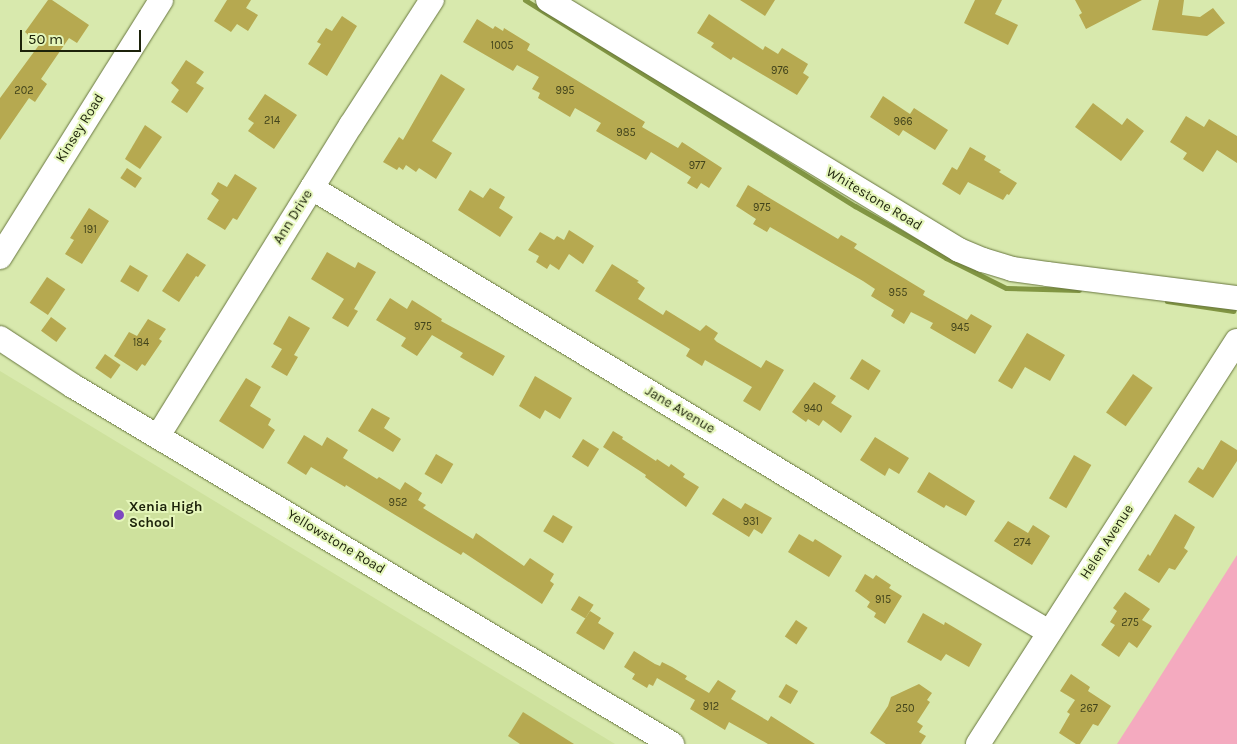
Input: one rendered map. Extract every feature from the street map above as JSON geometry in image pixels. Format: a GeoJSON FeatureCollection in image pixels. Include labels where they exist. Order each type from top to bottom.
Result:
{"type":"FeatureCollection","features":[{"type":"Feature","properties":{"kind":"street","name":"Kinsey Road"},"geometry":{"type":"LineString","coordinates":[[0,257],[161,0]]}},
{"type":"Feature","properties":{"kind":"street","name":"Ann Drive"},"geometry":{"type":"LineString","coordinates":[[158,436],[312,188],[432,0]]}},
{"type":"Feature","properties":{"kind":"street","name":"Whitestone Road"},"geometry":{"type":"LineString","coordinates":[[548,0],[929,232],[975,257],[1012,269],[1237,298]]}},
{"type":"Feature","properties":{"kind":"street","name":"Jane Avenue"},"geometry":{"type":"LineString","coordinates":[[312,188],[1049,632]]}},
{"type":"Feature","properties":{"kind":"street","name":"Yellowstone Road"},"geometry":{"type":"LineString","coordinates":[[0,338],[73,386],[672,744]]}},
{"type":"Feature","properties":{"kind":"street","name":"Helen Avenue"},"geometry":{"type":"LineString","coordinates":[[978,744],[1237,341]]}},
{"type":"Feature","properties":{"kind":"shaded area","name":"Xenia High School"},"geometry":{"type":"Polygon","coordinates":[[[0,371],[475,659],[615,744],[0,744],[0,371]]]}},
{"type":"Feature","properties":{"kind":"shaded area"},"geometry":{"type":"Polygon","coordinates":[[[1237,555],[1237,744],[1117,744],[1146,699],[1237,555]]]}},
{"type":"Feature","properties":{"kind":"building"},"geometry":{"type":"Polygon","coordinates":[[[48,0],[52,0],[89,25],[77,43],[69,38],[41,79],[47,84],[35,102],[29,98],[0,140],[0,98],[39,45],[25,32],[48,0]]]}},
{"type":"Feature","properties":{"kind":"building"},"geometry":{"type":"Polygon","coordinates":[[[227,0],[251,0],[246,8],[258,15],[248,31],[237,24],[231,32],[214,21],[227,0]]]}},
{"type":"Feature","properties":{"kind":"building"},"geometry":{"type":"Polygon","coordinates":[[[740,0],[775,0],[765,16],[740,0]]]}},
{"type":"Feature","properties":{"kind":"building"},"geometry":{"type":"Polygon","coordinates":[[[975,0],[1002,0],[995,14],[1018,25],[1008,45],[964,23],[975,0]]]}},
{"type":"Feature","properties":{"kind":"building"},"geometry":{"type":"Polygon","coordinates":[[[1075,0],[1142,0],[1086,29],[1079,15],[1082,13],[1075,0]]]}},
{"type":"Feature","properties":{"kind":"building"},"geometry":{"type":"Polygon","coordinates":[[[1159,0],[1184,0],[1182,15],[1200,17],[1213,8],[1225,23],[1207,36],[1152,30],[1159,0]]]}},
{"type":"Feature","properties":{"kind":"building"},"geometry":{"type":"Polygon","coordinates":[[[709,14],[763,50],[765,46],[778,54],[782,48],[808,64],[803,73],[809,77],[797,95],[733,57],[731,60],[711,47],[714,43],[697,33],[709,14]]]}},
{"type":"Feature","properties":{"kind":"building"},"geometry":{"type":"Polygon","coordinates":[[[342,16],[357,26],[327,76],[308,64],[321,44],[317,42],[326,28],[332,31],[342,16]]]}},
{"type":"Feature","properties":{"kind":"building"},"geometry":{"type":"Polygon","coordinates":[[[477,19],[493,29],[495,26],[503,31],[504,28],[530,44],[527,50],[645,122],[642,127],[678,148],[682,142],[722,168],[709,188],[701,183],[697,189],[687,183],[691,177],[651,152],[646,160],[596,131],[601,123],[575,108],[570,117],[538,98],[540,93],[532,89],[539,77],[517,65],[513,71],[463,42],[477,19]]]}},
{"type":"Feature","properties":{"kind":"building"},"geometry":{"type":"Polygon","coordinates":[[[186,60],[204,72],[196,83],[204,88],[187,113],[171,102],[179,90],[171,83],[186,60]]]}},
{"type":"Feature","properties":{"kind":"building"},"geometry":{"type":"Polygon","coordinates":[[[441,74],[465,89],[432,141],[452,153],[436,179],[419,168],[416,172],[406,165],[403,170],[399,167],[397,170],[383,162],[399,137],[403,140],[441,74]]]}},
{"type":"Feature","properties":{"kind":"building"},"geometry":{"type":"Polygon","coordinates":[[[265,94],[297,115],[274,149],[248,131],[254,123],[248,119],[265,94]]]}},
{"type":"Feature","properties":{"kind":"building"},"geometry":{"type":"Polygon","coordinates":[[[883,96],[910,114],[914,108],[948,130],[935,150],[903,130],[899,136],[870,117],[883,96]]]}},
{"type":"Feature","properties":{"kind":"building"},"geometry":{"type":"Polygon","coordinates":[[[1093,103],[1122,125],[1127,118],[1144,131],[1121,161],[1075,127],[1093,103]]]}},
{"type":"Feature","properties":{"kind":"building"},"geometry":{"type":"Polygon","coordinates":[[[1186,116],[1204,127],[1209,119],[1237,136],[1237,163],[1217,150],[1203,172],[1183,159],[1187,153],[1170,142],[1186,116]]]}},
{"type":"Feature","properties":{"kind":"building"},"geometry":{"type":"Polygon","coordinates":[[[145,125],[162,137],[140,169],[125,159],[145,125]]]}},
{"type":"Feature","properties":{"kind":"building"},"geometry":{"type":"Polygon","coordinates":[[[970,147],[986,156],[984,160],[1001,170],[999,172],[1017,183],[1003,200],[968,182],[960,195],[942,184],[952,167],[957,170],[970,147]]]}},
{"type":"Feature","properties":{"kind":"building"},"geometry":{"type":"Polygon","coordinates":[[[127,168],[142,178],[135,188],[120,178],[127,168]]]}},
{"type":"Feature","properties":{"kind":"building"},"geometry":{"type":"Polygon","coordinates":[[[235,174],[257,188],[237,220],[233,218],[225,230],[207,219],[219,200],[211,194],[218,182],[227,187],[235,174]]]}},
{"type":"Feature","properties":{"kind":"building"},"geometry":{"type":"Polygon","coordinates":[[[748,185],[838,239],[841,235],[857,244],[854,248],[925,291],[923,295],[967,320],[971,314],[992,326],[975,354],[930,328],[933,323],[911,312],[904,324],[891,316],[894,310],[871,296],[875,289],[863,281],[770,227],[767,232],[753,224],[756,219],[736,206],[748,185]]]}},
{"type":"Feature","properties":{"kind":"building"},"geometry":{"type":"Polygon","coordinates":[[[490,188],[505,197],[499,208],[513,217],[500,237],[458,210],[470,190],[483,198],[490,188]]]}},
{"type":"Feature","properties":{"kind":"building"},"geometry":{"type":"Polygon","coordinates":[[[89,208],[109,221],[82,264],[65,254],[74,240],[70,238],[89,208]]]}},
{"type":"Feature","properties":{"kind":"building"},"geometry":{"type":"Polygon","coordinates":[[[569,230],[594,246],[583,264],[569,254],[559,270],[550,264],[547,269],[536,262],[539,256],[528,250],[540,232],[554,240],[557,236],[564,240],[569,230]]]}},
{"type":"Feature","properties":{"kind":"building"},"geometry":{"type":"Polygon","coordinates":[[[327,252],[355,268],[358,262],[376,272],[354,309],[358,311],[348,327],[332,318],[344,299],[311,279],[327,252]]]}},
{"type":"Feature","properties":{"kind":"building"},"geometry":{"type":"Polygon","coordinates":[[[187,253],[206,265],[198,277],[196,276],[179,302],[162,291],[187,253]]]}},
{"type":"Feature","properties":{"kind":"building"},"geometry":{"type":"Polygon","coordinates":[[[612,264],[639,281],[637,282],[645,288],[638,299],[663,315],[666,310],[700,331],[706,325],[718,333],[714,339],[717,342],[761,368],[766,360],[784,370],[760,411],[743,401],[752,387],[705,360],[702,366],[686,356],[690,349],[595,291],[612,264]]]}},
{"type":"Feature","properties":{"kind":"building"},"geometry":{"type":"Polygon","coordinates":[[[130,265],[148,276],[138,292],[120,281],[130,265]]]}},
{"type":"Feature","properties":{"kind":"building"},"geometry":{"type":"Polygon","coordinates":[[[47,277],[65,289],[48,315],[30,303],[47,277]]]}},
{"type":"Feature","properties":{"kind":"building"},"geometry":{"type":"Polygon","coordinates":[[[390,298],[407,309],[412,300],[442,319],[441,321],[505,356],[493,376],[460,357],[463,353],[432,335],[417,356],[401,346],[406,338],[376,320],[390,298]]]}},
{"type":"Feature","properties":{"kind":"building"},"geometry":{"type":"Polygon","coordinates":[[[289,316],[310,328],[294,355],[298,357],[287,376],[271,367],[282,349],[273,344],[289,316]]]}},
{"type":"Feature","properties":{"kind":"building"},"geometry":{"type":"Polygon","coordinates":[[[51,317],[66,328],[56,342],[41,331],[51,317]]]}},
{"type":"Feature","properties":{"kind":"building"},"geometry":{"type":"Polygon","coordinates":[[[148,319],[166,329],[159,339],[162,341],[145,366],[142,364],[137,371],[114,356],[129,332],[137,336],[148,319]]]}},
{"type":"Feature","properties":{"kind":"building"},"geometry":{"type":"Polygon","coordinates":[[[1027,333],[1065,355],[1050,381],[1025,367],[1012,389],[998,381],[1027,333]]]}},
{"type":"Feature","properties":{"kind":"building"},"geometry":{"type":"Polygon","coordinates":[[[105,354],[121,365],[111,379],[95,368],[105,354]]]}},
{"type":"Feature","properties":{"kind":"building"},"geometry":{"type":"Polygon","coordinates":[[[862,359],[881,371],[868,390],[850,379],[862,359]]]}},
{"type":"Feature","properties":{"kind":"building"},"geometry":{"type":"Polygon","coordinates":[[[1133,374],[1153,388],[1126,426],[1106,413],[1133,374]]]}},
{"type":"Feature","properties":{"kind":"building"},"geometry":{"type":"Polygon","coordinates":[[[535,376],[572,398],[560,419],[545,410],[540,419],[519,406],[535,376]]]}},
{"type":"Feature","properties":{"kind":"building"},"geometry":{"type":"Polygon","coordinates":[[[246,378],[261,387],[250,406],[271,419],[268,425],[275,430],[263,449],[219,421],[246,378]]]}},
{"type":"Feature","properties":{"kind":"building"},"geometry":{"type":"Polygon","coordinates":[[[814,382],[836,396],[831,403],[852,416],[841,433],[823,420],[819,426],[808,419],[806,422],[792,412],[814,382]]]}},
{"type":"Feature","properties":{"kind":"building"},"geometry":{"type":"Polygon","coordinates":[[[372,408],[390,418],[384,428],[401,439],[393,452],[358,431],[372,408]]]}},
{"type":"Feature","properties":{"kind":"building"},"geometry":{"type":"Polygon","coordinates":[[[613,431],[656,461],[657,459],[669,467],[671,464],[685,474],[683,477],[699,487],[686,507],[645,477],[646,475],[603,447],[613,431]]]}},
{"type":"Feature","properties":{"kind":"building"},"geometry":{"type":"Polygon","coordinates":[[[304,435],[322,446],[327,437],[348,450],[343,458],[377,479],[379,477],[400,490],[405,482],[422,493],[418,500],[426,505],[423,508],[473,539],[476,533],[524,566],[530,558],[554,574],[550,581],[554,584],[542,604],[463,552],[461,555],[346,485],[345,487],[311,467],[306,475],[287,463],[304,435]]]}},
{"type":"Feature","properties":{"kind":"building"},"geometry":{"type":"Polygon","coordinates":[[[875,437],[909,458],[899,474],[889,468],[885,476],[860,460],[875,437]]]}},
{"type":"Feature","properties":{"kind":"building"},"geometry":{"type":"Polygon","coordinates":[[[583,439],[599,449],[588,467],[572,457],[583,439]]]}},
{"type":"Feature","properties":{"kind":"building"},"geometry":{"type":"Polygon","coordinates":[[[1221,440],[1237,450],[1237,461],[1213,498],[1188,482],[1198,467],[1203,470],[1221,440]]]}},
{"type":"Feature","properties":{"kind":"building"},"geometry":{"type":"Polygon","coordinates":[[[436,454],[453,464],[442,484],[424,474],[436,454]]]}},
{"type":"Feature","properties":{"kind":"building"},"geometry":{"type":"Polygon","coordinates":[[[1074,455],[1091,465],[1066,508],[1049,498],[1074,455]]]}},
{"type":"Feature","properties":{"kind":"building"},"geometry":{"type":"Polygon","coordinates":[[[929,472],[975,501],[966,516],[946,505],[944,508],[917,492],[929,472]]]}},
{"type":"Feature","properties":{"kind":"building"},"geometry":{"type":"Polygon","coordinates":[[[723,498],[741,509],[745,503],[772,518],[762,534],[754,529],[749,537],[712,514],[723,498]]]}},
{"type":"Feature","properties":{"kind":"building"},"geometry":{"type":"Polygon","coordinates":[[[1175,514],[1195,527],[1184,548],[1188,551],[1175,570],[1169,568],[1159,583],[1138,570],[1148,554],[1150,556],[1175,514]]]}},
{"type":"Feature","properties":{"kind":"building"},"geometry":{"type":"Polygon","coordinates":[[[553,515],[573,527],[563,543],[543,531],[553,515]]]}},
{"type":"Feature","properties":{"kind":"building"},"geometry":{"type":"Polygon","coordinates":[[[1008,521],[1028,533],[1033,525],[1050,536],[1032,565],[994,541],[1008,521]]]}},
{"type":"Feature","properties":{"kind":"building"},"geometry":{"type":"Polygon","coordinates":[[[799,534],[813,542],[815,539],[842,556],[829,577],[788,552],[799,534]]]}},
{"type":"Feature","properties":{"kind":"building"},"geometry":{"type":"Polygon","coordinates":[[[865,574],[873,579],[876,575],[891,585],[889,588],[902,596],[885,624],[874,617],[876,613],[867,607],[870,602],[855,591],[865,574]]]}},
{"type":"Feature","properties":{"kind":"building"},"geometry":{"type":"Polygon","coordinates":[[[1125,592],[1150,609],[1142,620],[1152,626],[1137,648],[1129,642],[1119,657],[1101,645],[1115,625],[1110,622],[1117,611],[1113,608],[1125,592]]]}},
{"type":"Feature","properties":{"kind":"building"},"geometry":{"type":"Polygon","coordinates":[[[579,596],[594,605],[585,618],[571,610],[579,596]]]}},
{"type":"Feature","properties":{"kind":"building"},"geometry":{"type":"Polygon","coordinates":[[[590,611],[601,618],[598,623],[614,633],[604,650],[576,633],[590,611]]]}},
{"type":"Feature","properties":{"kind":"building"},"geometry":{"type":"Polygon","coordinates":[[[923,613],[944,625],[945,622],[982,644],[969,667],[946,654],[941,661],[907,642],[923,613]]]}},
{"type":"Feature","properties":{"kind":"building"},"geometry":{"type":"Polygon","coordinates":[[[796,620],[808,628],[796,644],[785,637],[796,620]]]}},
{"type":"Feature","properties":{"kind":"building"},"geometry":{"type":"Polygon","coordinates":[[[634,651],[655,664],[660,666],[662,662],[672,667],[687,676],[685,679],[709,693],[718,680],[736,691],[731,699],[768,721],[771,716],[815,744],[768,744],[729,722],[725,730],[690,709],[695,700],[657,678],[653,686],[649,684],[647,688],[632,679],[635,674],[624,667],[634,651]]]}},
{"type":"Feature","properties":{"kind":"building"},"geometry":{"type":"Polygon","coordinates":[[[1071,674],[1090,687],[1088,691],[1111,706],[1098,726],[1093,724],[1080,744],[1076,744],[1059,733],[1070,714],[1067,712],[1075,700],[1060,691],[1071,674]]]}},
{"type":"Feature","properties":{"kind":"building"},"geometry":{"type":"Polygon","coordinates":[[[786,684],[798,691],[791,704],[778,697],[786,684]]]}},
{"type":"Feature","properties":{"kind":"building"},"geometry":{"type":"Polygon","coordinates":[[[919,684],[932,693],[927,700],[930,702],[917,722],[923,726],[919,732],[926,736],[921,744],[886,744],[870,733],[888,706],[891,697],[919,684]]]}},
{"type":"Feature","properties":{"kind":"building"},"geometry":{"type":"Polygon","coordinates":[[[523,712],[574,744],[520,744],[508,736],[523,712]]]}},
{"type":"Feature","properties":{"kind":"waterway"},"geometry":{"type":"LineString","coordinates":[[525,0],[855,206],[946,258],[1006,288],[1079,290]]}},
{"type":"Feature","properties":{"kind":"waterway"},"geometry":{"type":"LineString","coordinates":[[1167,301],[1233,311]]}},
{"type":"Feature","properties":{"kind":"place","name":"Xenia High School"},"geometry":{"type":"Point","coordinates":[119,515]}}]}
